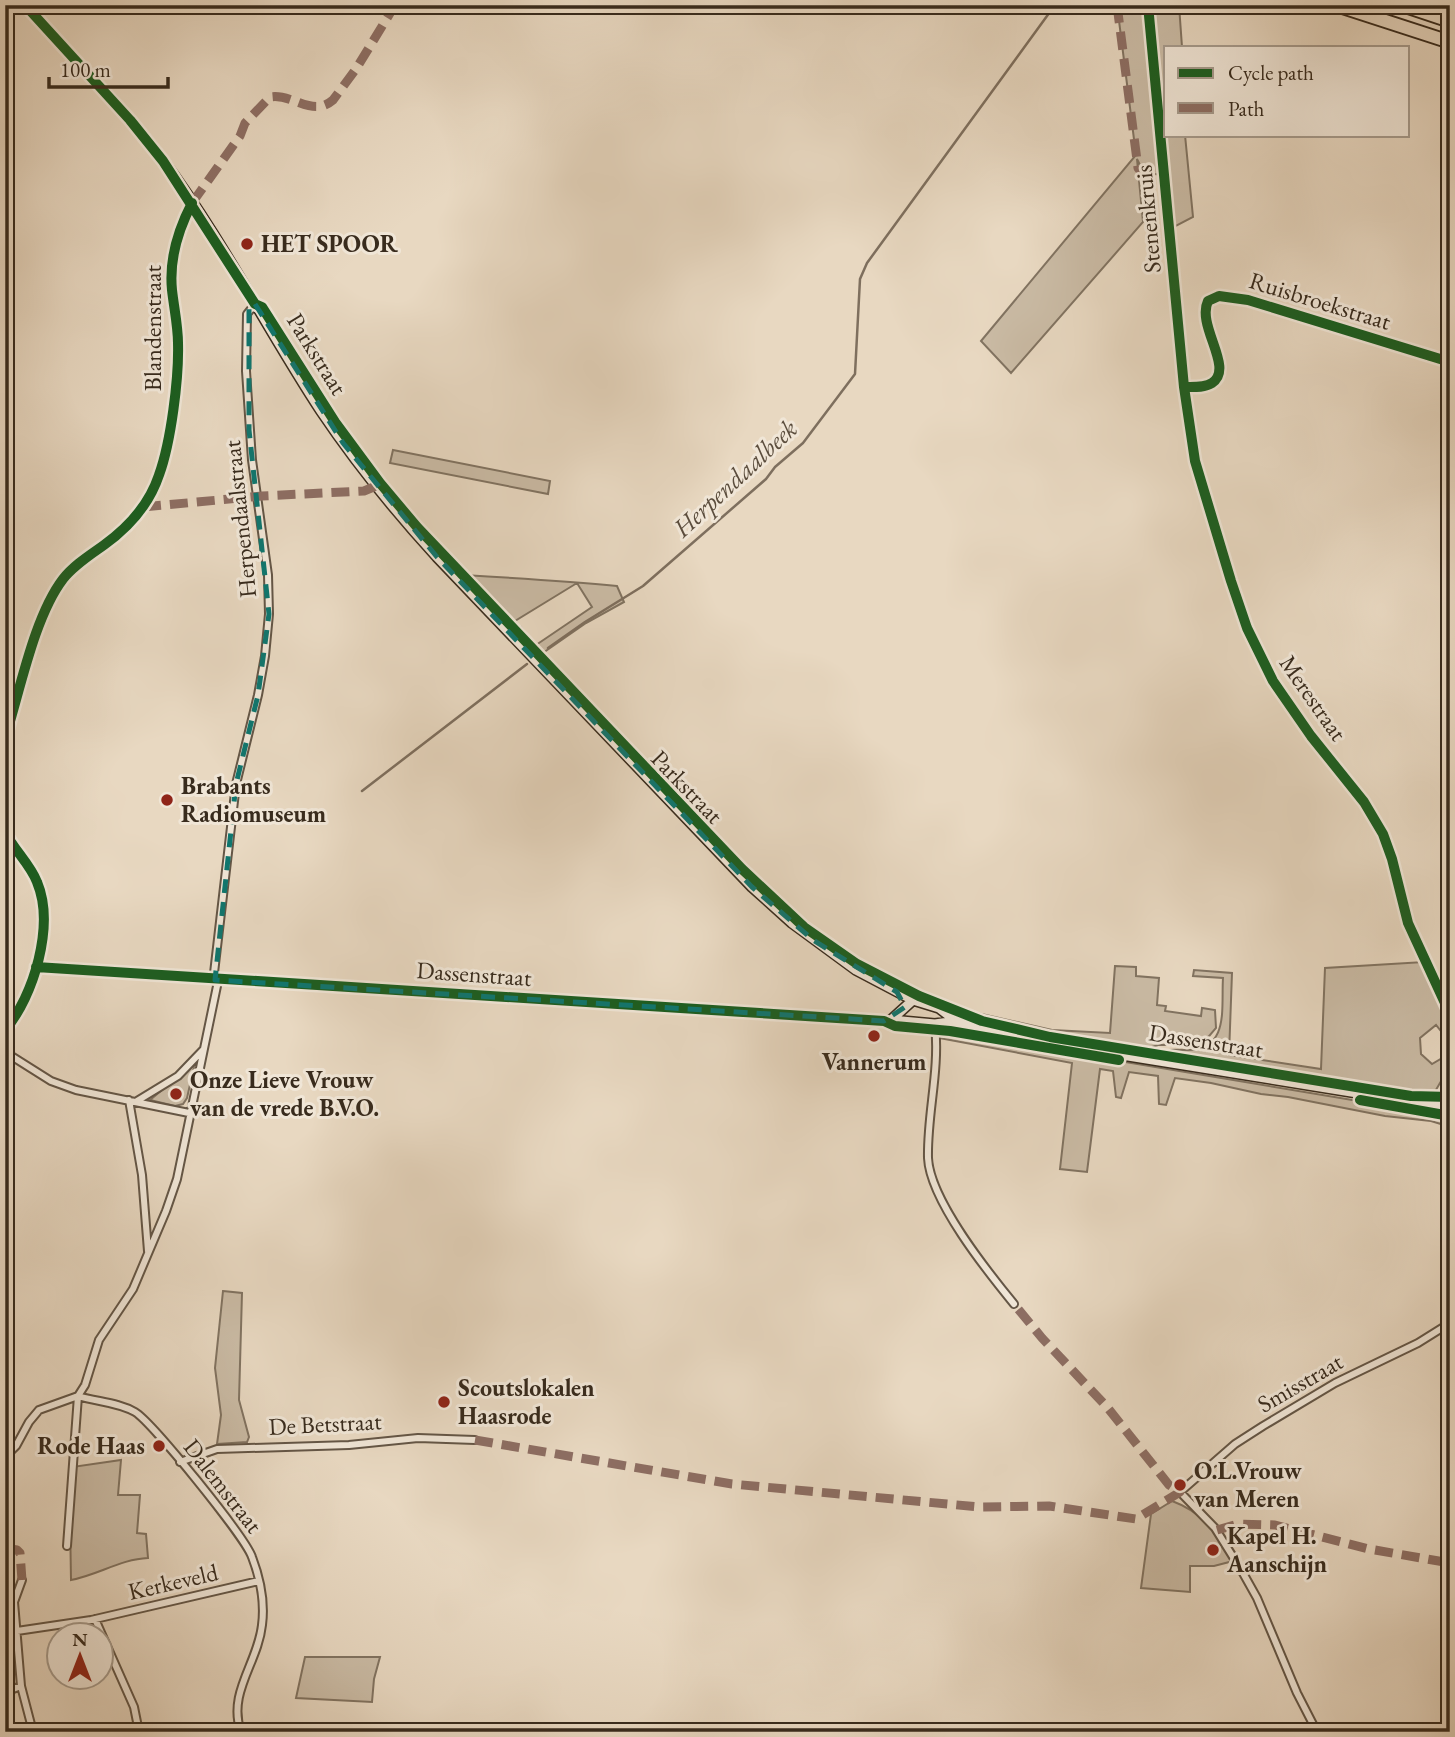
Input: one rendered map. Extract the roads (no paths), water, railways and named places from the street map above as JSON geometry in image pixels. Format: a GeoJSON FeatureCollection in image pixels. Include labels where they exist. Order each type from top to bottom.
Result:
{"type":"FeatureCollection","features":[{"type":"Feature","properties":{"kind":"highway"},"geometry":{"type":"LineString","coordinates":[[1336,5],[1450,42]]}},
{"type":"Feature","properties":{"kind":"highway"},"geometry":{"type":"LineString","coordinates":[[1402,5],[1450,21]]}},
{"type":"Feature","properties":{"kind":"street","name":"Parkstraat"},"geometry":{"type":"LineString","coordinates":[[25,5],[130,120],[163,161],[343,443],[382,495],[437,556],[775,909],[832,954],[897,992],[907,1005],[944,1011]]}},
{"type":"Feature","properties":{"kind":"street","name":"Stenenkruis"},"geometry":{"type":"LineString","coordinates":[[1148,5],[1184,387]]}},
{"type":"Feature","properties":{"kind":"street","name":"Blandenstraat"},"geometry":{"type":"LineString","coordinates":[[5,738],[41,618],[51,597],[71,570],[132,521],[150,495],[159,475],[177,381],[178,345],[172,266],[180,229],[192,203]]}},
{"type":"Feature","properties":{"kind":"street","name":"Ruisbroekstraat"},"geometry":{"type":"LineString","coordinates":[[1184,387],[1205,386],[1213,383],[1217,377],[1219,359],[1205,321],[1204,309],[1208,300],[1219,296],[1248,300],[1450,362]]}},
{"type":"Feature","properties":{"kind":"street","name":"Herpendaalstraat"},"geometry":{"type":"LineString","coordinates":[[66,1546],[78,1396],[85,1385],[99,1340],[133,1289],[177,1179],[217,986],[214,973],[236,784],[258,695],[269,614],[268,575],[252,460],[246,371],[247,314],[255,304]]}},
{"type":"Feature","properties":{"kind":"street","name":"Merestraat"},"geometry":{"type":"LineString","coordinates":[[1184,387],[1195,461],[1247,628],[1273,681],[1311,736],[1364,802],[1383,834],[1408,923],[1450,1014]]}},
{"type":"Feature","properties":{"kind":"street"},"geometry":{"type":"LineString","coordinates":[[5,832],[33,873],[43,901],[43,935],[36,967],[22,1003],[5,1030]]}},
{"type":"Feature","properties":{"kind":"street","name":"Dassenstraat"},"geometry":{"type":"LineString","coordinates":[[36,967],[937,1024],[956,1021],[1066,1046],[1408,1101],[1450,1111]]}},
{"type":"Feature","properties":{"kind":"street"},"geometry":{"type":"LineString","coordinates":[[891,1020],[907,1005]]}},
{"type":"Feature","properties":{"kind":"street"},"geometry":{"type":"LineString","coordinates":[[907,1005],[905,1017],[908,1021]]}},
{"type":"Feature","properties":{"kind":"street","name":"Dassenstraat"},"geometry":{"type":"LineString","coordinates":[[944,1011],[956,1021]]}},
{"type":"Feature","properties":{"kind":"street"},"geometry":{"type":"LineString","coordinates":[[944,1011],[944,1020],[937,1024],[928,1154],[931,1172],[942,1201],[1014,1304]]}},
{"type":"Feature","properties":{"kind":"street"},"geometry":{"type":"LineString","coordinates":[[132,1101],[178,1076],[203,1050]]}},
{"type":"Feature","properties":{"kind":"street"},"geometry":{"type":"LineString","coordinates":[[5,1052],[51,1081],[76,1090],[190,1112]]}},
{"type":"Feature","properties":{"kind":"street"},"geometry":{"type":"LineString","coordinates":[[132,1101],[142,1175],[148,1252]]}},
{"type":"Feature","properties":{"kind":"street","name":"Dassenstraat"},"geometry":{"type":"LineString","coordinates":[[1408,1101],[1450,1103]]}},
{"type":"Feature","properties":{"kind":"street","name":"Smisstraat"},"geometry":{"type":"LineString","coordinates":[[1317,1732],[1243,1573],[1215,1528],[1180,1492],[1235,1444],[1263,1426],[1335,1383],[1418,1343],[1450,1323]]}},
{"type":"Feature","properties":{"kind":"street"},"geometry":{"type":"LineString","coordinates":[[5,1457],[16,1446],[39,1410],[78,1396]]}},
{"type":"Feature","properties":{"kind":"street","name":"Dalemstraat"},"geometry":{"type":"LineString","coordinates":[[78,1396],[122,1406],[136,1413],[170,1448],[241,1537],[252,1555],[262,1595],[262,1625],[254,1658],[235,1707],[241,1732]]}},
{"type":"Feature","properties":{"kind":"street","name":"De Betstraat"},"geometry":{"type":"LineString","coordinates":[[180,1462],[217,1449],[349,1445],[418,1438],[475,1440]]}},
{"type":"Feature","properties":{"kind":"street"},"geometry":{"type":"LineString","coordinates":[[22,1580],[14,1602],[22,1686],[33,1732]]}},
{"type":"Feature","properties":{"kind":"street","name":"Kerkeveld"},"geometry":{"type":"LineString","coordinates":[[17,1631],[94,1619],[259,1581]]}},
{"type":"Feature","properties":{"kind":"street"},"geometry":{"type":"LineString","coordinates":[[94,1619],[134,1707],[139,1732]]}},
{"type":"Feature","properties":{"kind":"street"},"geometry":{"type":"LineString","coordinates":[[5,1692],[22,1686]]}},
{"type":"Feature","properties":{"kind":"waterway","name":"Herpendaalbeek"},"geometry":{"type":"LineString","coordinates":[[548,648],[643,586],[766,479],[775,467],[803,443],[855,374],[860,279],[867,263],[1055,5]]}},
{"type":"Feature","properties":{"kind":"waterway","name":"Herpendaalbeek"},"geometry":{"type":"LineString","coordinates":[[362,791],[527,664]]}},
{"type":"Feature","properties":{"kind":"place","name":"HET SPOOR"},"geometry":{"type":"Point","coordinates":[247,244]}},
{"type":"Feature","properties":{"kind":"place","name":"Brabants Radiomuseum"},"geometry":{"type":"Point","coordinates":[167,800]}},
{"type":"Feature","properties":{"kind":"place","name":"Vannerum"},"geometry":{"type":"Point","coordinates":[874,1036]}},
{"type":"Feature","properties":{"kind":"place","name":"Onze Lieve Vrouw van de vrede B.V.O."},"geometry":{"type":"Point","coordinates":[176,1094]}},
{"type":"Feature","properties":{"kind":"place","name":"Scoutslokalen Haasrode"},"geometry":{"type":"Point","coordinates":[444,1402]}},
{"type":"Feature","properties":{"kind":"place","name":"Rode Haas"},"geometry":{"type":"Point","coordinates":[159,1446]}},
{"type":"Feature","properties":{"kind":"place","name":"O.L.Vrouw van Meren"},"geometry":{"type":"Point","coordinates":[1180,1485]}},
{"type":"Feature","properties":{"kind":"place","name":"Kapel H. Aanschijn"},"geometry":{"type":"Point","coordinates":[1213,1550]}}]}
